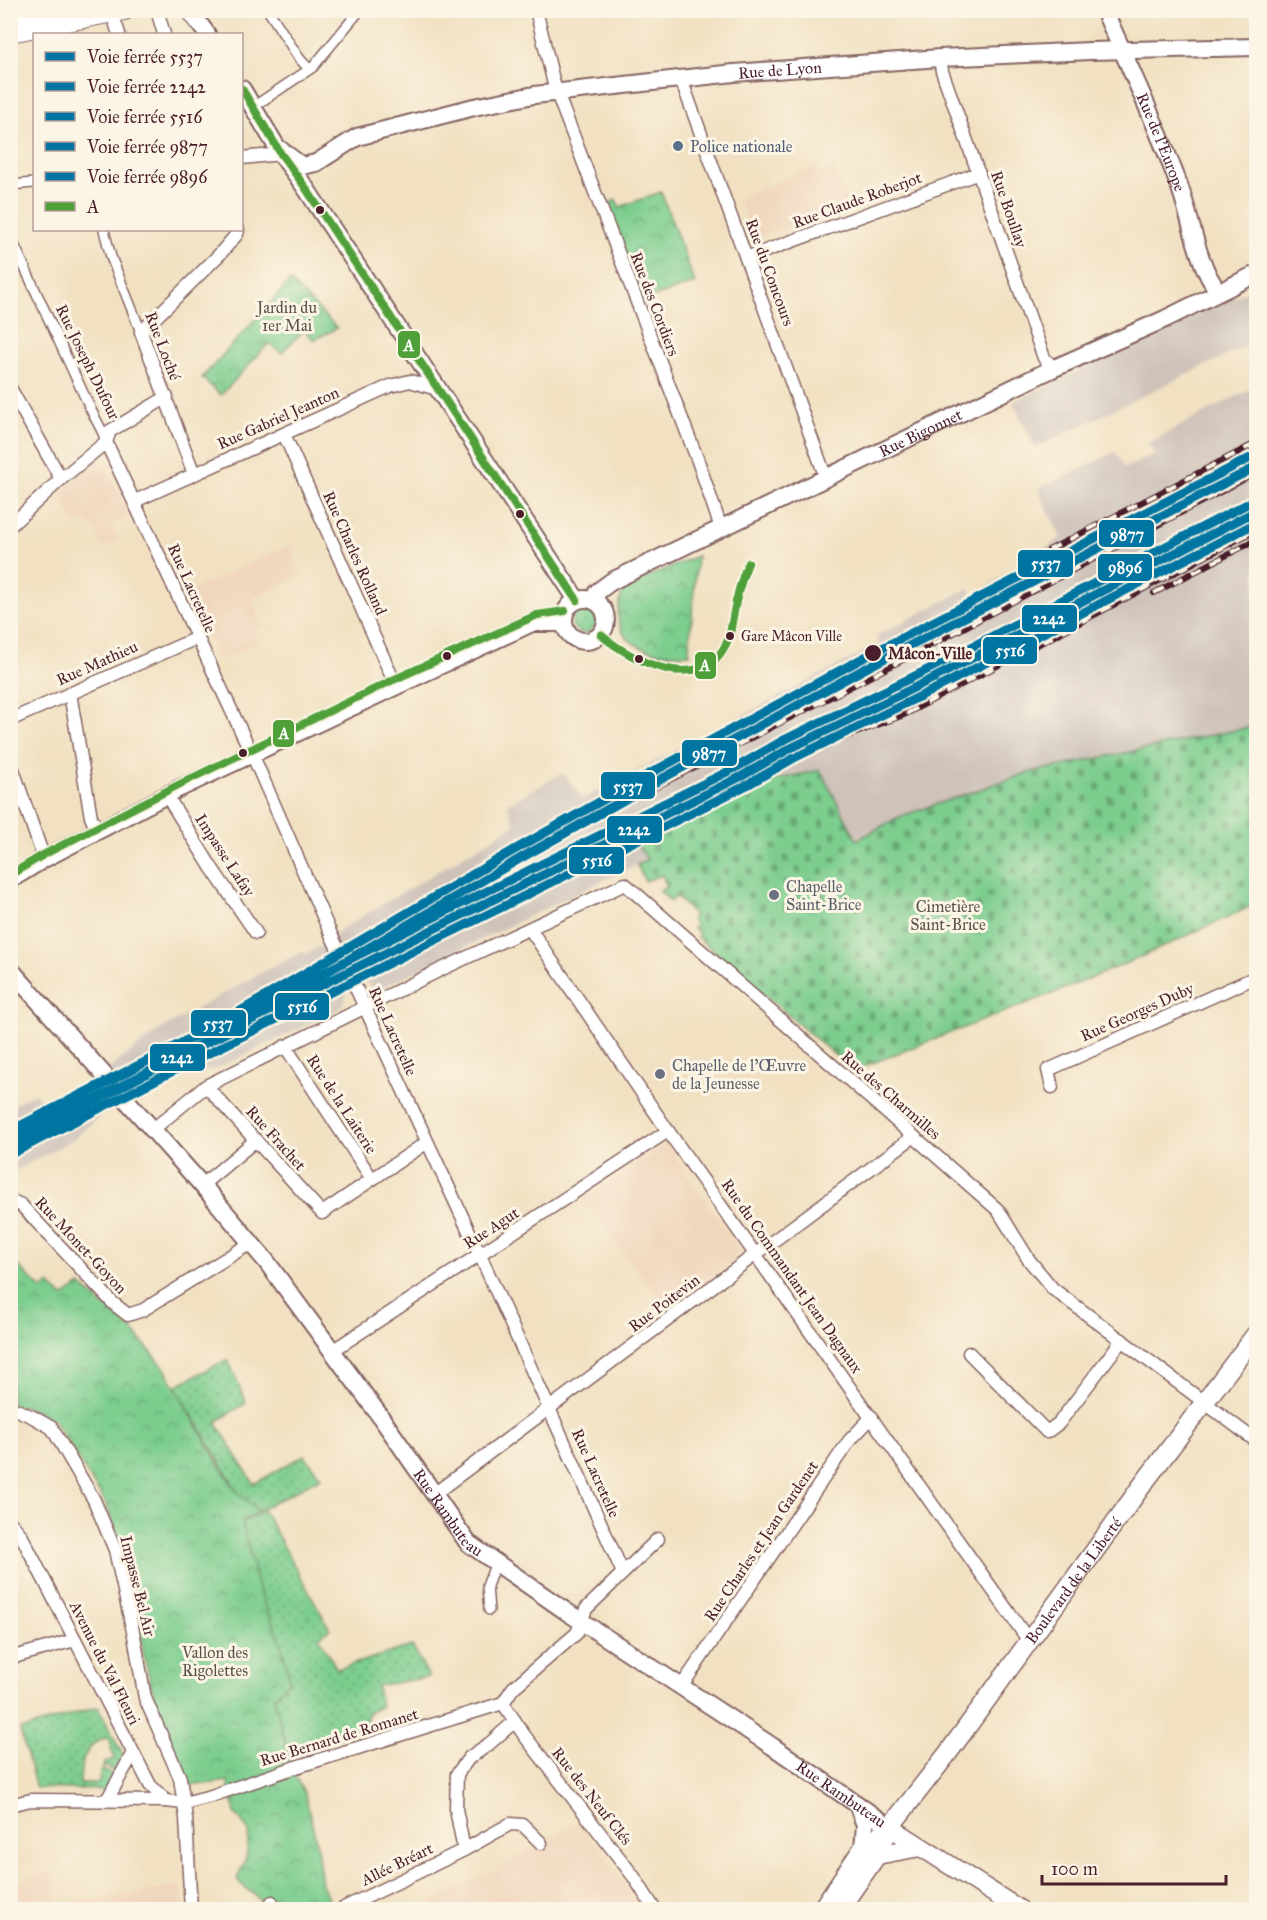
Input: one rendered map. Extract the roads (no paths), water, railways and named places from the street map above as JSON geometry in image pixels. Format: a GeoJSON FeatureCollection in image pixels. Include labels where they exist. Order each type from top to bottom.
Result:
{"type":"FeatureCollection","features":[{"type":"Feature","properties":{"kind":"main road"},"geometry":{"type":"LineString","coordinates":[[10,17],[118,12]]}},
{"type":"Feature","properties":{"kind":"main road"},"geometry":{"type":"LineString","coordinates":[[10,32],[44,17]]}},
{"type":"Feature","properties":{"kind":"main road","name":"Boulevard de la Liberté"},"geometry":{"type":"LineString","coordinates":[[870,1852],[948,1753],[1257,1334]]}},
{"type":"Feature","properties":{"kind":"main road","name":"Rue Rambuteau"},"geometry":{"type":"LineString","coordinates":[[890,1827],[1020,1910]]}},
{"type":"Feature","properties":{"kind":"main road"},"geometry":{"type":"LineString","coordinates":[[821,1910],[870,1852],[920,1846]]}},
{"type":"Feature","properties":{"kind":"main road"},"geometry":{"type":"LineString","coordinates":[[839,1910],[870,1852]]}},
{"type":"Feature","properties":{"kind":"street"},"geometry":{"type":"LineString","coordinates":[[44,17],[86,10]]}},
{"type":"Feature","properties":{"kind":"street"},"geometry":{"type":"LineString","coordinates":[[157,10],[164,33]]}},
{"type":"Feature","properties":{"kind":"street"},"geometry":{"type":"LineString","coordinates":[[189,10],[206,33]]}},
{"type":"Feature","properties":{"kind":"street"},"geometry":{"type":"LineString","coordinates":[[268,10],[299,58],[309,69]]}},
{"type":"Feature","properties":{"kind":"street"},"geometry":{"type":"LineString","coordinates":[[252,107],[317,62],[360,10]]}},
{"type":"Feature","properties":{"kind":"street","name":"Rue des Cordiers"},"geometry":{"type":"LineString","coordinates":[[536,10],[557,92],[698,461],[721,528]]}},
{"type":"Feature","properties":{"kind":"street","name":"Rue de l'Europe"},"geometry":{"type":"LineString","coordinates":[[1104,10],[1124,50],[1179,185],[1208,278],[1219,292]]}},
{"type":"Feature","properties":{"kind":"street"},"geometry":{"type":"LineString","coordinates":[[118,12],[119,33]]}},
{"type":"Feature","properties":{"kind":"street","name":"Rue de Lyon"},"geometry":{"type":"LineString","coordinates":[[316,163],[357,137],[474,107],[557,92],[681,79],[940,58],[1257,47]]}},
{"type":"Feature","properties":{"kind":"street","name":"Rue Boullay"},"geometry":{"type":"LineString","coordinates":[[940,58],[942,71],[1044,358],[1054,368]]}},
{"type":"Feature","properties":{"kind":"street","name":"Rue du Concours"},"geometry":{"type":"LineString","coordinates":[[681,79],[826,478]]}},
{"type":"Feature","properties":{"kind":"street"},"geometry":{"type":"LineString","coordinates":[[243,91],[279,151],[577,600]]}},
{"type":"Feature","properties":{"kind":"street"},"geometry":{"type":"LineString","coordinates":[[243,158],[279,151],[302,166],[316,163]]}},
{"type":"Feature","properties":{"kind":"street"},"geometry":{"type":"LineString","coordinates":[[305,187],[310,170],[316,163]]}},
{"type":"Feature","properties":{"kind":"street","name":"Rue Claude Roberjot"},"geometry":{"type":"LineString","coordinates":[[747,258],[979,174]]}},
{"type":"Feature","properties":{"kind":"street"},"geometry":{"type":"LineString","coordinates":[[10,185],[33,183]]}},
{"type":"Feature","properties":{"kind":"street","name":"Rue Loché"},"geometry":{"type":"LineString","coordinates":[[104,231],[111,257],[194,474]]}},
{"type":"Feature","properties":{"kind":"street"},"geometry":{"type":"LineString","coordinates":[[141,332],[219,255],[238,231]]}},
{"type":"Feature","properties":{"kind":"street","name":"Rue Joseph Dufour"},"geometry":{"type":"LineString","coordinates":[[10,236],[135,501]]}},
{"type":"Feature","properties":{"kind":"street","name":"Rue Bigonnet"},"geometry":{"type":"LineString","coordinates":[[595,601],[597,592],[612,581],[1054,368],[1165,319],[1257,274]]}},
{"type":"Feature","properties":{"kind":"street"},"geometry":{"type":"LineString","coordinates":[[1165,319],[1191,302],[1208,278]]}},
{"type":"Feature","properties":{"kind":"street","name":"Rue Gabriel Jeanton"},"geometry":{"type":"LineString","coordinates":[[135,501],[390,386],[410,381],[437,389]]}},
{"type":"Feature","properties":{"kind":"street"},"geometry":{"type":"LineString","coordinates":[[10,388],[61,479]]}},
{"type":"Feature","properties":{"kind":"street"},"geometry":{"type":"LineString","coordinates":[[10,526],[106,442],[110,431],[166,398]]}},
{"type":"Feature","properties":{"kind":"street","name":"Rue Charles Rolland"},"geometry":{"type":"LineString","coordinates":[[284,434],[396,686]]}},
{"type":"Feature","properties":{"kind":"street","name":"Rue Lacretelle"},"geometry":{"type":"LineString","coordinates":[[135,501],[426,1143],[480,1255],[622,1573]]}},
{"type":"Feature","properties":{"kind":"street"},"geometry":{"type":"LineString","coordinates":[[577,600],[595,601],[603,608],[606,619],[604,630],[594,639],[586,641],[572,637],[564,623],[565,611],[577,600]]}},
{"type":"Feature","properties":{"kind":"street"},"geometry":{"type":"LineString","coordinates":[[10,880],[44,859],[167,795],[396,686],[532,623],[564,623]]}},
{"type":"Feature","properties":{"kind":"street","name":"Rue Mathieu"},"geometry":{"type":"LineString","coordinates":[[10,720],[197,638]]}},
{"type":"Feature","properties":{"kind":"street"},"geometry":{"type":"LineString","coordinates":[[70,693],[91,817],[97,831]]}},
{"type":"Feature","properties":{"kind":"street"},"geometry":{"type":"LineString","coordinates":[[10,761],[44,859]]}},
{"type":"Feature","properties":{"kind":"street","name":"Impasse Lafay"},"geometry":{"type":"LineString","coordinates":[[167,795],[256,933]]}},
{"type":"Feature","properties":{"kind":"street","name":"Rue des Charmilles"},"geometry":{"type":"LineString","coordinates":[[530,929],[625,884],[998,1210],[1029,1260],[1053,1289],[1257,1441]]}},
{"type":"Feature","properties":{"kind":"street"},"geometry":{"type":"LineString","coordinates":[[152,1130],[206,1086],[364,1007],[530,929]]}},
{"type":"Feature","properties":{"kind":"street","name":"Rue du Commandant Jean Dagnaux"},"geometry":{"type":"LineString","coordinates":[[530,929],[668,1131],[1029,1641]]}},
{"type":"Feature","properties":{"kind":"street","name":"Rue Rambuteau"},"geometry":{"type":"LineString","coordinates":[[10,969],[251,1243],[332,1351],[468,1543],[890,1827]]}},
{"type":"Feature","properties":{"kind":"street","name":"Rue Georges Duby"},"geometry":{"type":"LineString","coordinates":[[1052,1088],[1048,1070],[1257,976]]}},
{"type":"Feature","properties":{"kind":"street","name":"Rue de la Laiterie"},"geometry":{"type":"LineString","coordinates":[[285,1046],[372,1179]]}},
{"type":"Feature","properties":{"kind":"street","name":"Rue Frachet"},"geometry":{"type":"LineString","coordinates":[[206,1086],[322,1213],[372,1179]]}},
{"type":"Feature","properties":{"kind":"street","name":"Rue Agut"},"geometry":{"type":"LineString","coordinates":[[332,1351],[668,1131]]}},
{"type":"Feature","properties":{"kind":"street","name":"Rue Poitevin"},"geometry":{"type":"LineString","coordinates":[[434,1494],[913,1137]]}},
{"type":"Feature","properties":{"kind":"street"},"geometry":{"type":"LineString","coordinates":[[202,1185],[256,1140]]}},
{"type":"Feature","properties":{"kind":"street"},"geometry":{"type":"LineString","coordinates":[[372,1179],[426,1143]]}},
{"type":"Feature","properties":{"kind":"street","name":"Rue Monet-Goyon"},"geometry":{"type":"LineString","coordinates":[[10,1200],[21,1205],[120,1310],[129,1315],[143,1311],[251,1243]]}},
{"type":"Feature","properties":{"kind":"street"},"geometry":{"type":"LineString","coordinates":[[969,1353],[1047,1432],[1059,1423],[1122,1340]]}},
{"type":"Feature","properties":{"kind":"street","name":"Impasse Bel Air"},"geometry":{"type":"LineString","coordinates":[[10,1411],[17,1410],[33,1416],[52,1428],[94,1500],[115,1550],[145,1698],[179,1774],[184,1803],[191,1910]]}},
{"type":"Feature","properties":{"kind":"street","name":"Rue Charles et Jean Gardenet"},"geometry":{"type":"LineString","coordinates":[[681,1687],[849,1441],[872,1417]]}},
{"type":"Feature","properties":{"kind":"street","name":"Avenue du Val Fleuri"},"geometry":{"type":"LineString","coordinates":[[10,1522],[21,1535],[150,1785],[166,1801]]}},
{"type":"Feature","properties":{"kind":"street"},"geometry":{"type":"LineString","coordinates":[[503,1703],[513,1688],[577,1633],[586,1609],[658,1539]]}},
{"type":"Feature","properties":{"kind":"street"},"geometry":{"type":"LineString","coordinates":[[489,1610],[487,1586],[494,1569]]}},
{"type":"Feature","properties":{"kind":"street"},"geometry":{"type":"LineString","coordinates":[[10,1658],[75,1640]]}},
{"type":"Feature","properties":{"kind":"street","name":"Rue Bernard de Romanet"},"geometry":{"type":"LineString","coordinates":[[184,1803],[503,1703]]}},
{"type":"Feature","properties":{"kind":"street","name":"Rue des Neuf Clés"},"geometry":{"type":"LineString","coordinates":[[503,1703],[634,1877],[655,1910]]}},
{"type":"Feature","properties":{"kind":"street"},"geometry":{"type":"LineString","coordinates":[[464,1850],[456,1809],[457,1774],[469,1758],[515,1721]]}},
{"type":"Feature","properties":{"kind":"street"},"geometry":{"type":"LineString","coordinates":[[107,1800],[133,1753]]}},
{"type":"Feature","properties":{"kind":"street"},"geometry":{"type":"LineString","coordinates":[[10,1805],[31,1800],[184,1803]]}},
{"type":"Feature","properties":{"kind":"street"},"geometry":{"type":"LineString","coordinates":[[857,1804],[865,1825],[870,1852]]}},
{"type":"Feature","properties":{"kind":"street","name":"Allée Bréart"},"geometry":{"type":"LineString","coordinates":[[344,1908],[464,1850],[510,1824],[524,1825],[541,1843]]}},
{"type":"Feature","properties":{"kind":"railway"},"geometry":{"type":"LineString","coordinates":[[1049,550],[1256,443]]}},
{"type":"Feature","properties":{"kind":"railway"},"geometry":{"type":"LineString","coordinates":[[561,836],[916,653],[1256,473]]}},
{"type":"Feature","properties":{"kind":"railway"},"geometry":{"type":"LineString","coordinates":[[742,776],[904,715],[1256,530]]}},
{"type":"Feature","properties":{"kind":"railway"},"geometry":{"type":"LineString","coordinates":[[1154,593],[1256,540]]}},
{"type":"Feature","properties":{"kind":"rail line","name":"5537"},"geometry":{"type":"LineString","coordinates":[[10,1135],[237,1013],[516,849],[649,774],[863,658],[1256,455]]}},
{"type":"Feature","properties":{"kind":"rail line","name":"9877"},"geometry":{"type":"LineString","coordinates":[[15,1144],[242,1022],[521,858],[654,783],[868,667],[1256,467]]}},
{"type":"Feature","properties":{"kind":"rail line","name":"9896"},"geometry":{"type":"LineString","coordinates":[[10,1131],[737,767],[784,740],[927,670],[1251,502]]}},
{"type":"Feature","properties":{"kind":"rail line","name":"2242"},"geometry":{"type":"LineString","coordinates":[[10,1143],[742,776],[789,749],[932,679],[1256,511]]}},
{"type":"Feature","properties":{"kind":"rail line","name":"5516"},"geometry":{"type":"LineString","coordinates":[[15,1152],[747,785],[794,758],[937,688],[1256,523]]}},
{"type":"Feature","properties":{"kind":"place","name":"Police nationale"},"geometry":{"type":"Point","coordinates":[678,146]}},
{"type":"Feature","properties":{"kind":"place","name":"Gare Mâcon Ville"},"geometry":{"type":"Point","coordinates":[730,636]}},
{"type":"Feature","properties":{"kind":"place","name":"Mâcon-Ville"},"geometry":{"type":"Point","coordinates":[873,653]}},
{"type":"Feature","properties":{"kind":"place","name":"Chapelle Saint-Brice"},"geometry":{"type":"Point","coordinates":[774,895]}},
{"type":"Feature","properties":{"kind":"place","name":"Chapelle de l'Œuvre de la Jeunesse"},"geometry":{"type":"Point","coordinates":[660,1074]}},
{"type":"Feature","properties":{"kind":"park label","name":"Jardin du 1er Mai"},"geometry":{"type":"Point","coordinates":[287,316]}},
{"type":"Feature","properties":{"kind":"park label","name":"Cimetière Saint-Brice"},"geometry":{"type":"Point","coordinates":[948,915]}},
{"type":"Feature","properties":{"kind":"park label","name":"Vallon des Rigolettes"},"geometry":{"type":"Point","coordinates":[215,1661]}}]}
